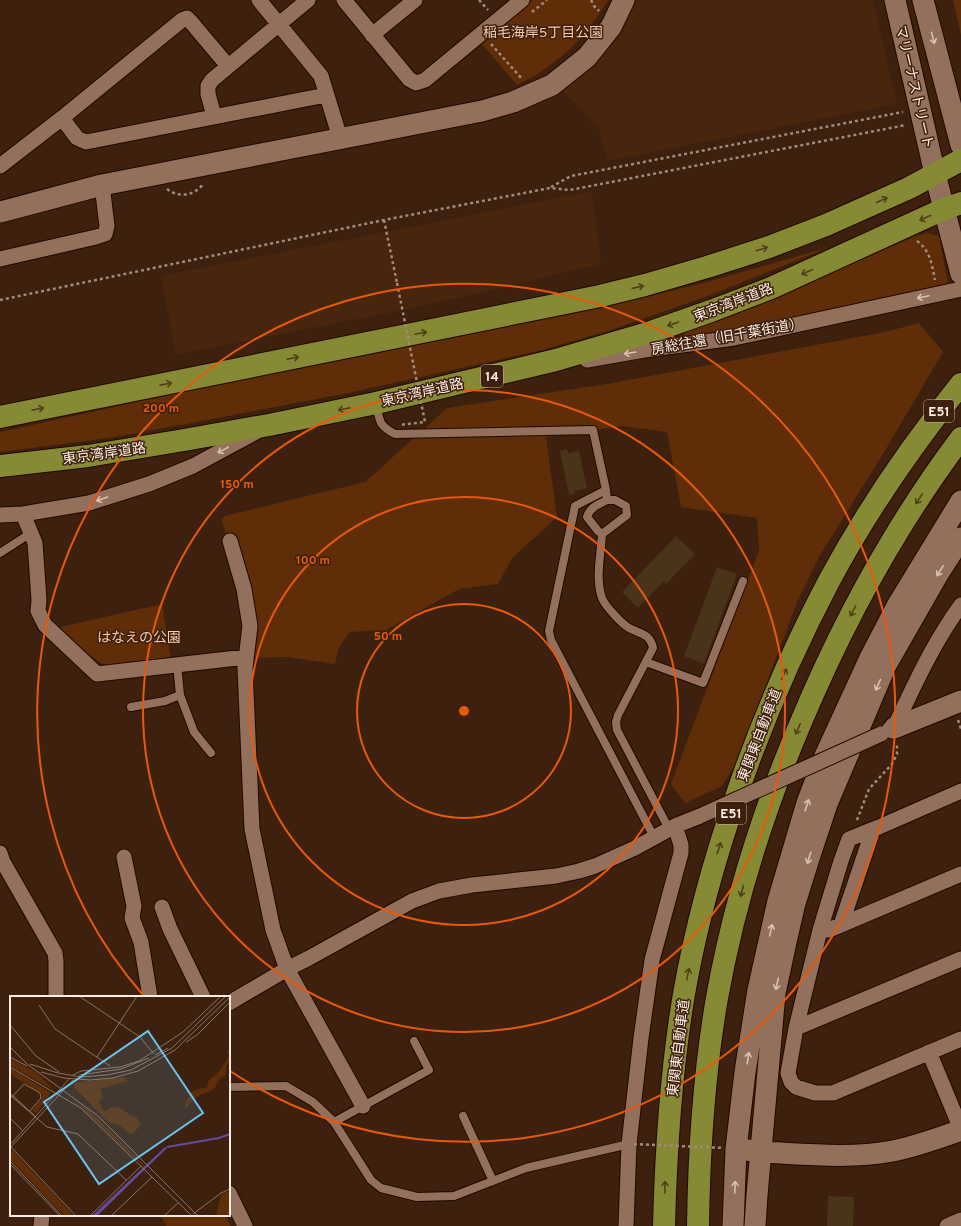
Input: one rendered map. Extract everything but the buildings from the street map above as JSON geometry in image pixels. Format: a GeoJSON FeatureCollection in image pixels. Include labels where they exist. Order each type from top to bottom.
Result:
{"type":"FeatureCollection","features":[{"type":"Feature","properties":{"kind":"highway"},"geometry":{"type":"LineString","coordinates":[[0,417],[514,314],[645,285],[707,267],[799,236],[896,194],[961,160]]}},
{"type":"Feature","properties":{"kind":"highway","name":"東京湾岸道路"},"geometry":{"type":"LineString","coordinates":[[0,466],[88,456],[269,425],[376,403],[492,376],[584,352],[651,332],[771,288],[953,206]]}},
{"type":"Feature","properties":{"kind":"highway","name":"東関東自動車道"},"geometry":{"type":"LineString","coordinates":[[664,1226],[665,1180],[670,1115],[684,993],[712,870],[753,749],[776,691],[829,580],[887,485],[919,439],[961,384]]}},
{"type":"Feature","properties":{"kind":"highway","name":"E51"},"geometry":{"type":"LineString","coordinates":[[698,1226],[698,1185],[703,1119],[709,1052],[717,997],[730,934],[761,824],[785,760],[833,649],[886,550],[940,466],[961,438]]}},
{"type":"Feature","properties":{"kind":"street"},"geometry":{"type":"LineString","coordinates":[[259,0],[321,76],[340,138]]}},
{"type":"Feature","properties":{"kind":"street"},"geometry":{"type":"LineString","coordinates":[[214,116],[208,94],[208,86],[212,80],[308,0]]}},
{"type":"Feature","properties":{"kind":"street"},"geometry":{"type":"LineString","coordinates":[[344,0],[409,79],[416,83],[425,80],[522,0]]}},
{"type":"Feature","properties":{"kind":"street"},"geometry":{"type":"LineString","coordinates":[[372,35],[415,0]]}},
{"type":"Feature","properties":{"kind":"street"},"geometry":{"type":"LineString","coordinates":[[0,209],[102,185],[482,111],[513,102],[552,85],[587,57],[611,27],[624,0]]}},
{"type":"Feature","properties":{"kind":"street","name":"マリーナストリート"},"geometry":{"type":"LineString","coordinates":[[895,0],[934,174],[953,206],[961,274]]}},
{"type":"Feature","properties":{"kind":"street","name":"マリーナストリート"},"geometry":{"type":"LineString","coordinates":[[923,0],[961,145]]}},
{"type":"Feature","properties":{"kind":"street"},"geometry":{"type":"LineString","coordinates":[[0,166],[62,118],[182,20],[187,18],[191,22],[228,66]]}},
{"type":"Feature","properties":{"kind":"street"},"geometry":{"type":"LineString","coordinates":[[62,118],[76,138],[86,142],[326,95]]}},
{"type":"Feature","properties":{"kind":"street"},"geometry":{"type":"LineString","coordinates":[[0,259],[105,234],[108,226],[102,185]]}},
{"type":"Feature","properties":{"kind":"street","name":"房総往還（旧千葉街道）"},"geometry":{"type":"LineString","coordinates":[[492,376],[644,350],[734,338],[961,289]]}},
{"type":"Feature","properties":{"kind":"street"},"geometry":{"type":"LineString","coordinates":[[0,515],[23,514],[89,503],[149,484],[193,466],[269,425]]}},
{"type":"Feature","properties":{"kind":"street"},"geometry":{"type":"LineString","coordinates":[[733,1226],[730,1149],[746,1072],[758,990],[778,901],[807,803],[825,756],[871,656],[897,606],[961,501]]}},
{"type":"Feature","properties":{"kind":"street"},"geometry":{"type":"LineString","coordinates":[[23,514],[35,543],[39,600],[38,612],[45,625],[97,674],[246,657]]}},
{"type":"Feature","properties":{"kind":"street"},"geometry":{"type":"LineString","coordinates":[[756,1226],[760,1152],[775,993],[796,903],[827,804],[886,665],[938,574],[961,538]]}},
{"type":"Feature","properties":{"kind":"street"},"geometry":{"type":"LineString","coordinates":[[230,541],[244,589],[250,626],[245,668],[252,830],[272,930],[287,969],[363,1106]]}},
{"type":"Feature","properties":{"kind":"street"},"geometry":{"type":"LineString","coordinates":[[891,734],[923,668],[958,612]]}},
{"type":"Feature","properties":{"kind":"street"},"geometry":{"type":"LineString","coordinates":[[230,1002],[287,969],[412,901],[439,891],[472,885],[556,876],[595,866],[672,828],[891,734],[958,708]]}},
{"type":"Feature","properties":{"kind":"street"},"geometry":{"type":"LineString","coordinates":[[961,791],[849,839],[820,930],[796,1028],[788,1073],[791,1082],[796,1087],[815,1093],[833,1093],[961,1039]]}},
{"type":"Feature","properties":{"kind":"street"},"geometry":{"type":"LineString","coordinates":[[626,1226],[641,1038],[652,960],[681,853],[681,845],[672,828]]}},
{"type":"Feature","properties":{"kind":"street"},"geometry":{"type":"LineString","coordinates":[[841,925],[873,830]]}},
{"type":"Feature","properties":{"kind":"street"},"geometry":{"type":"LineString","coordinates":[[0,853],[6,868],[55,953],[56,996]]}},
{"type":"Feature","properties":{"kind":"street"},"geometry":{"type":"LineString","coordinates":[[124,857],[134,906],[132,918],[141,942],[150,996]]}},
{"type":"Feature","properties":{"kind":"street"},"geometry":{"type":"LineString","coordinates":[[820,930],[829,930],[961,874]]}},
{"type":"Feature","properties":{"kind":"street"},"geometry":{"type":"LineString","coordinates":[[162,907],[170,929],[203,996]]}},
{"type":"Feature","properties":{"kind":"street"},"geometry":{"type":"LineString","coordinates":[[796,1028],[961,959]]}},
{"type":"Feature","properties":{"kind":"street"},"geometry":{"type":"LineString","coordinates":[[730,1149],[760,1152],[846,1155],[873,1153],[892,1151],[916,1145],[961,1130],[929,1052]]}},
{"type":"Feature","properties":{"kind":"street"},"geometry":{"type":"LineString","coordinates":[[230,1195],[245,1226]]}},
{"type":"Feature","properties":{"kind":"street"},"geometry":{"type":"LineString","coordinates":[[41,1226],[42,1216]]}},
{"type":"Feature","properties":{"kind":"street"},"geometry":{"type":"LineString","coordinates":[[947,1226],[961,1220]]}},
{"type":"Feature","properties":{"kind":"lane"},"geometry":{"type":"LineString","coordinates":[[376,403],[380,421],[385,429],[395,434],[593,430],[607,500]]}},
{"type":"Feature","properties":{"kind":"lane"},"geometry":{"type":"LineString","coordinates":[[606,490],[575,506],[549,631],[551,640],[654,837]]}},
{"type":"Feature","properties":{"kind":"lane"},"geometry":{"type":"LineString","coordinates":[[602,534],[587,517],[589,512],[595,506],[607,500],[615,500],[626,506],[627,515],[602,534],[599,580],[602,600],[621,622],[646,635],[652,641],[653,648],[618,715],[616,722],[617,730],[672,828]]}},
{"type":"Feature","properties":{"kind":"lane"},"geometry":{"type":"LineString","coordinates":[[0,553],[31,533]]}},
{"type":"Feature","properties":{"kind":"lane"},"geometry":{"type":"LineString","coordinates":[[646,662],[703,683],[743,581]]}},
{"type":"Feature","properties":{"kind":"lane"},"geometry":{"type":"LineString","coordinates":[[177,664],[180,695],[194,732],[211,753]]}},
{"type":"Feature","properties":{"kind":"lane"},"geometry":{"type":"LineString","coordinates":[[131,707],[165,701],[180,695]]}},
{"type":"Feature","properties":{"kind":"lane"},"geometry":{"type":"LineString","coordinates":[[334,1122],[430,1070],[414,1041]]}},
{"type":"Feature","properties":{"kind":"lane"},"geometry":{"type":"LineString","coordinates":[[230,1087],[286,1086],[313,1102],[334,1122],[371,1180],[381,1188],[417,1197],[454,1196],[526,1168],[632,1144]]}},
{"type":"Feature","properties":{"kind":"lane"},"geometry":{"type":"LineString","coordinates":[[463,1116],[493,1181]]}},
{"type":"Feature","properties":{"kind":"path"},"geometry":{"type":"LineString","coordinates":[[591,0],[594,6],[603,14]]}},
{"type":"Feature","properties":{"kind":"path"},"geometry":{"type":"LineString","coordinates":[[482,33],[522,79]]}},
{"type":"Feature","properties":{"kind":"path"},"geometry":{"type":"LineString","coordinates":[[550,188],[571,176],[904,112]]}},
{"type":"Feature","properties":{"kind":"path"},"geometry":{"type":"LineString","coordinates":[[0,300],[384,220],[550,188],[570,190],[908,125]]}},
{"type":"Feature","properties":{"kind":"path"},"geometry":{"type":"LineString","coordinates":[[166,189],[176,194],[186,195],[200,188],[207,180]]}},
{"type":"Feature","properties":{"kind":"path"},"geometry":{"type":"LineString","coordinates":[[384,220],[425,422],[399,426],[399,421]]}},
{"type":"Feature","properties":{"kind":"path"},"geometry":{"type":"LineString","coordinates":[[915,239],[924,245],[930,258],[937,294]]}},
{"type":"Feature","properties":{"kind":"path"},"geometry":{"type":"LineString","coordinates":[[958,708],[961,729]]}},
{"type":"Feature","properties":{"kind":"path"},"geometry":{"type":"LineString","coordinates":[[849,839],[869,789],[892,764],[897,754],[891,734]]}},
{"type":"Feature","properties":{"kind":"path"},"geometry":{"type":"LineString","coordinates":[[632,1144],[730,1149]]}},
{"type":"Feature","properties":{"kind":"shaded area"},"geometry":{"type":"Polygon","coordinates":[[[635,0],[873,0],[897,104],[607,161],[599,128],[560,88],[635,0]]]}},
{"type":"Feature","properties":{"kind":"shaded area"},"geometry":{"type":"Polygon","coordinates":[[[592,191],[601,264],[423,306],[176,355],[161,276],[592,191]]]}},
{"type":"Feature","properties":{"kind":"green space","name":"稲毛海岸5丁目公園"},"geometry":{"type":"Polygon","coordinates":[[[533,0],[608,0],[595,20],[573,46],[539,73],[517,85],[481,43],[533,0]]]}},
{"type":"Feature","properties":{"kind":"green space"},"geometry":{"type":"Polygon","coordinates":[[[953,0],[961,0],[961,35],[953,0]]]}},
{"type":"Feature","properties":{"kind":"green space"},"geometry":{"type":"Polygon","coordinates":[[[927,233],[939,236],[948,284],[744,330],[707,336],[684,336],[685,330],[787,292],[916,236],[927,233]]]}},
{"type":"Feature","properties":{"kind":"green space"},"geometry":{"type":"Polygon","coordinates":[[[830,247],[708,296],[611,330],[538,351],[348,393],[181,425],[108,438],[0,452],[0,432],[174,394],[606,307],[703,283],[830,247]]]}},
{"type":"Feature","properties":{"kind":"green space"},"geometry":{"type":"Polygon","coordinates":[[[919,323],[943,352],[886,449],[819,557],[798,600],[736,763],[722,786],[685,803],[671,784],[759,550],[757,518],[681,507],[667,432],[622,426],[546,437],[557,517],[512,558],[498,584],[459,589],[386,630],[350,632],[339,647],[335,664],[287,657],[249,658],[256,616],[221,519],[224,518],[224,516],[365,482],[447,408],[607,384],[885,332],[919,323]]]}},
{"type":"Feature","properties":{"kind":"green space","name":"はなえの公園"},"geometry":{"type":"Polygon","coordinates":[[[162,604],[171,660],[107,667],[67,640],[61,627],[162,604]]]}},
{"type":"Feature","properties":{"kind":"green space"},"geometry":{"type":"Polygon","coordinates":[[[161,1216],[226,1216],[230,1226],[166,1226],[161,1216]]]}}]}
